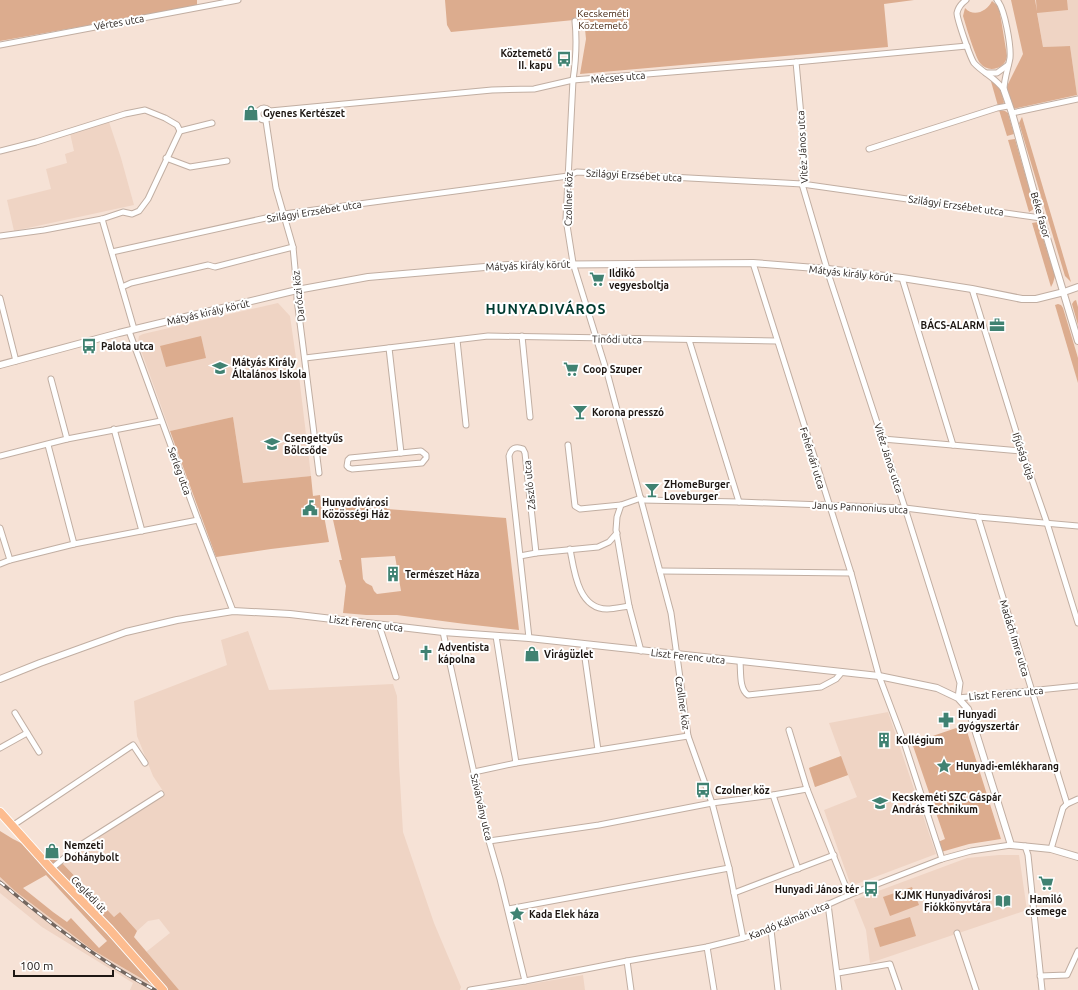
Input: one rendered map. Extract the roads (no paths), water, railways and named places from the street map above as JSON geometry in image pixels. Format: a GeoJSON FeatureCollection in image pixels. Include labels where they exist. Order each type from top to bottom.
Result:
{"type":"FeatureCollection","features":[{"type":"Feature","properties":{"kind":"main road","name":"Ceglédi út"},"geometry":{"type":"LineString","coordinates":[[0,812],[51,869],[110,930],[163,990]]}},
{"type":"Feature","properties":{"kind":"street","name":"Vértes utca"},"geometry":{"type":"LineString","coordinates":[[0,45],[238,0]]}},
{"type":"Feature","properties":{"kind":"street"},"geometry":{"type":"LineString","coordinates":[[966,0],[960,5],[957,14],[967,46],[974,62],[1004,90]]}},
{"type":"Feature","properties":{"kind":"street","name":"Béke fasor"},"geometry":{"type":"LineString","coordinates":[[997,0],[1002,9],[1010,51],[1004,79],[1004,90],[1078,341]]}},
{"type":"Feature","properties":{"kind":"street","name":"Czollner köz"},"geometry":{"type":"LineString","coordinates":[[575,21],[577,42],[573,80],[566,219],[573,263],[597,338],[617,419],[641,499],[671,613],[688,736],[712,803],[729,868],[743,938]]}},
{"type":"Feature","properties":{"kind":"street","name":"Mécses utca"},"geometry":{"type":"LineString","coordinates":[[266,120],[260,118],[258,115],[259,111],[265,108],[270,111],[492,90],[534,89],[573,80],[796,62],[967,46]]}},
{"type":"Feature","properties":{"kind":"street","name":"Vitéz János utca"},"geometry":{"type":"LineString","coordinates":[[796,62],[804,148],[802,184],[960,683],[958,698]]}},
{"type":"Feature","properties":{"kind":"street"},"geometry":{"type":"LineString","coordinates":[[985,73],[997,73],[1004,69],[1008,64]]}},
{"type":"Feature","properties":{"kind":"street"},"geometry":{"type":"LineString","coordinates":[[1012,113],[1078,99]]}},
{"type":"Feature","properties":{"kind":"street"},"geometry":{"type":"LineString","coordinates":[[869,149],[996,108],[1008,106]]}},
{"type":"Feature","properties":{"kind":"street"},"geometry":{"type":"LineString","coordinates":[[0,151],[36,142],[118,116],[145,110],[165,118],[177,125],[180,131]]}},
{"type":"Feature","properties":{"kind":"street"},"geometry":{"type":"LineString","coordinates":[[266,120],[271,116],[270,111]]}},
{"type":"Feature","properties":{"kind":"street","name":"Daróczi köz"},"geometry":{"type":"LineString","coordinates":[[266,120],[276,188],[293,247],[297,299],[319,473]]}},
{"type":"Feature","properties":{"kind":"street"},"geometry":{"type":"LineString","coordinates":[[0,236],[44,230],[102,219],[123,212],[132,214],[139,211],[148,199],[180,131],[212,123]]}},
{"type":"Feature","properties":{"kind":"street"},"geometry":{"type":"LineString","coordinates":[[166,158],[190,167],[227,161]]}},
{"type":"Feature","properties":{"kind":"street","name":"Szilágyi Erzsébet utca"},"geometry":{"type":"LineString","coordinates":[[112,252],[284,214],[568,176],[577,172],[802,184],[1041,218]]}},
{"type":"Feature","properties":{"kind":"street","name":"Serleg utca"},"geometry":{"type":"LineString","coordinates":[[102,219],[122,287],[132,330],[161,421],[234,611]]}},
{"type":"Feature","properties":{"kind":"street"},"geometry":{"type":"LineString","coordinates":[[122,287],[139,281],[208,265],[214,267],[293,247]]}},
{"type":"Feature","properties":{"kind":"street","name":"Mátyás király körút"},"geometry":{"type":"LineString","coordinates":[[0,365],[132,330],[297,290],[368,277],[508,264],[753,263],[828,269],[902,278],[1022,298],[1036,298],[1064,292],[1078,287]]}},
{"type":"Feature","properties":{"kind":"street","name":"Fehérvári utca"},"geometry":{"type":"LineString","coordinates":[[753,263],[828,505],[851,573],[879,676]]}},
{"type":"Feature","properties":{"kind":"street"},"geometry":{"type":"LineString","coordinates":[[902,278],[953,445]]}},
{"type":"Feature","properties":{"kind":"street","name":"Ifjúság útja"},"geometry":{"type":"LineString","coordinates":[[972,289],[1022,451],[1047,523],[1078,623]]}},
{"type":"Feature","properties":{"kind":"street"},"geometry":{"type":"LineString","coordinates":[[0,298],[16,361]]}},
{"type":"Feature","properties":{"kind":"street","name":"Tinódi utca"},"geometry":{"type":"LineString","coordinates":[[305,358],[488,336],[777,341]]}},
{"type":"Feature","properties":{"kind":"street"},"geometry":{"type":"LineString","coordinates":[[522,336],[530,417]]}},
{"type":"Feature","properties":{"kind":"street"},"geometry":{"type":"LineString","coordinates":[[457,340],[466,425]]}},
{"type":"Feature","properties":{"kind":"street"},"geometry":{"type":"LineString","coordinates":[[689,340],[738,502]]}},
{"type":"Feature","properties":{"kind":"street"},"geometry":{"type":"LineString","coordinates":[[389,348],[401,453]]}},
{"type":"Feature","properties":{"kind":"street"},"geometry":{"type":"LineString","coordinates":[[51,379],[67,439]]}},
{"type":"Feature","properties":{"kind":"street"},"geometry":{"type":"LineString","coordinates":[[0,456],[67,439],[161,421]]}},
{"type":"Feature","properties":{"kind":"street"},"geometry":{"type":"LineString","coordinates":[[114,429],[142,531]]}},
{"type":"Feature","properties":{"kind":"street"},"geometry":{"type":"LineString","coordinates":[[883,439],[1022,451]]}},
{"type":"Feature","properties":{"kind":"street"},"geometry":{"type":"LineString","coordinates":[[48,444],[74,544]]}},
{"type":"Feature","properties":{"kind":"street"},"geometry":{"type":"LineString","coordinates":[[568,445],[575,506],[580,509],[621,504],[641,499]]}},
{"type":"Feature","properties":{"kind":"street","name":"Zászló utca"},"geometry":{"type":"LineString","coordinates":[[529,638],[509,456],[513,448],[519,447],[523,449],[525,453],[536,553]]}},
{"type":"Feature","properties":{"kind":"street"},"geometry":{"type":"LineString","coordinates":[[421,451],[426,455],[426,458],[422,463],[352,469],[347,466],[350,458],[401,453],[421,451]]}},
{"type":"Feature","properties":{"kind":"street","name":"Janus Pannonius utca"},"geometry":{"type":"LineString","coordinates":[[641,499],[905,508],[978,517],[1078,526]]}},
{"type":"Feature","properties":{"kind":"street"},"geometry":{"type":"LineString","coordinates":[[621,504],[617,517],[617,533],[629,606],[641,651]]}},
{"type":"Feature","properties":{"kind":"street","name":"Madách Imre utca"},"geometry":{"type":"LineString","coordinates":[[978,517],[1066,804]]}},
{"type":"Feature","properties":{"kind":"street"},"geometry":{"type":"LineString","coordinates":[[0,564],[10,560],[74,544],[198,520]]}},
{"type":"Feature","properties":{"kind":"street"},"geometry":{"type":"LineString","coordinates":[[0,528],[10,560]]}},
{"type":"Feature","properties":{"kind":"street"},"geometry":{"type":"LineString","coordinates":[[520,556],[570,549],[598,547],[609,542],[617,533]]}},
{"type":"Feature","properties":{"kind":"street"},"geometry":{"type":"LineString","coordinates":[[570,549],[577,581],[581,592],[587,600],[602,608],[629,606]]}},
{"type":"Feature","properties":{"kind":"street"},"geometry":{"type":"LineString","coordinates":[[660,571],[851,573]]}},
{"type":"Feature","properties":{"kind":"street","name":"Liszt Ferenc utca"},"geometry":{"type":"LineString","coordinates":[[0,679],[46,660],[126,632],[176,620],[234,611],[290,614],[443,632],[529,638],[879,676],[937,688],[958,698],[1078,686]]}},
{"type":"Feature","properties":{"kind":"street"},"geometry":{"type":"LineString","coordinates":[[379,625],[396,677]]}},
{"type":"Feature","properties":{"kind":"street","name":"Szivárvány utca"},"geometry":{"type":"LineString","coordinates":[[443,632],[489,841],[508,909],[525,981]]}},
{"type":"Feature","properties":{"kind":"street"},"geometry":{"type":"LineString","coordinates":[[496,636],[516,764]]}},
{"type":"Feature","properties":{"kind":"street"},"geometry":{"type":"LineString","coordinates":[[583,644],[598,750]]}},
{"type":"Feature","properties":{"kind":"street"},"geometry":{"type":"LineString","coordinates":[[740,662],[742,688],[744,693],[754,696],[822,686],[836,679],[842,672]]}},
{"type":"Feature","properties":{"kind":"street"},"geometry":{"type":"LineString","coordinates":[[879,676],[905,745],[942,859]]}},
{"type":"Feature","properties":{"kind":"street"},"geometry":{"type":"LineString","coordinates":[[958,698],[968,709],[973,722],[1011,845]]}},
{"type":"Feature","properties":{"kind":"street"},"geometry":{"type":"LineString","coordinates":[[15,713],[39,752]]}},
{"type":"Feature","properties":{"kind":"street"},"geometry":{"type":"LineString","coordinates":[[789,730],[807,789],[849,895]]}},
{"type":"Feature","properties":{"kind":"street"},"geometry":{"type":"LineString","coordinates":[[0,748],[27,733]]}},
{"type":"Feature","properties":{"kind":"street"},"geometry":{"type":"LineString","coordinates":[[474,772],[688,736]]}},
{"type":"Feature","properties":{"kind":"street"},"geometry":{"type":"LineString","coordinates":[[12,826],[133,744],[145,763]]}},
{"type":"Feature","properties":{"kind":"street"},"geometry":{"type":"LineString","coordinates":[[489,841],[598,825],[712,803],[807,789]]}},
{"type":"Feature","properties":{"kind":"street"},"geometry":{"type":"LineString","coordinates":[[51,869],[79,846],[161,794]]}},
{"type":"Feature","properties":{"kind":"street"},"geometry":{"type":"LineString","coordinates":[[773,795],[798,869]]}},
{"type":"Feature","properties":{"kind":"street"},"geometry":{"type":"LineString","coordinates":[[1051,849],[1060,818],[1066,804],[1078,799]]}},
{"type":"Feature","properties":{"kind":"street","name":"Kandó Kálmán utca"},"geometry":{"type":"LineString","coordinates":[[470,990],[706,947],[743,938],[771,930],[849,895],[942,859],[971,851],[1011,845],[1051,849],[1078,857]]}},
{"type":"Feature","properties":{"kind":"street"},"geometry":{"type":"LineString","coordinates":[[1025,846],[1028,855],[1042,990]]}},
{"type":"Feature","properties":{"kind":"street"},"geometry":{"type":"LineString","coordinates":[[734,893],[834,855]]}},
{"type":"Feature","properties":{"kind":"street"},"geometry":{"type":"LineString","coordinates":[[508,909],[729,868]]}},
{"type":"Feature","properties":{"kind":"street"},"geometry":{"type":"LineString","coordinates":[[828,904],[839,990]]}},
{"type":"Feature","properties":{"kind":"street"},"geometry":{"type":"LineString","coordinates":[[771,930],[778,990]]}},
{"type":"Feature","properties":{"kind":"street"},"geometry":{"type":"LineString","coordinates":[[957,934],[976,990]]}},
{"type":"Feature","properties":{"kind":"street"},"geometry":{"type":"LineString","coordinates":[[706,947],[714,990]]}},
{"type":"Feature","properties":{"kind":"street"},"geometry":{"type":"LineString","coordinates":[[1040,976],[1067,975],[1078,951]]}},
{"type":"Feature","properties":{"kind":"street"},"geometry":{"type":"LineString","coordinates":[[627,961],[631,990]]}},
{"type":"Feature","properties":{"kind":"street"},"geometry":{"type":"LineString","coordinates":[[838,973],[890,964],[899,990]]}},
{"type":"Feature","properties":{"kind":"railway"},"geometry":{"type":"LineString","coordinates":[[0,882],[37,912],[94,954],[134,979],[155,990]]}},
{"type":"Feature","properties":{"kind":"place","name":"Köztemető II. kapu"},"geometry":{"type":"Point","coordinates":[564,59]}},
{"type":"Feature","properties":{"kind":"place","name":"Gyenes Kertészet"},"geometry":{"type":"Point","coordinates":[251,113]}},
{"type":"Feature","properties":{"kind":"place","name":"Ildikó vegyesboltja"},"geometry":{"type":"Point","coordinates":[597,279]}},
{"type":"Feature","properties":{"kind":"place","name":"BÁCS-ALARM"},"geometry":{"type":"Point","coordinates":[997,325]}},
{"type":"Feature","properties":{"kind":"place","name":"Palota utca"},"geometry":{"type":"Point","coordinates":[89,346]}},
{"type":"Feature","properties":{"kind":"place","name":"Mátyás Király Általános Iskola"},"geometry":{"type":"Point","coordinates":[220,368]}},
{"type":"Feature","properties":{"kind":"place","name":"Coop Szuper"},"geometry":{"type":"Point","coordinates":[571,369]}},
{"type":"Feature","properties":{"kind":"place","name":"Korona presszó"},"geometry":{"type":"Point","coordinates":[580,412]}},
{"type":"Feature","properties":{"kind":"place","name":"Csengettyűs Bölcsőde"},"geometry":{"type":"Point","coordinates":[272,444]}},
{"type":"Feature","properties":{"kind":"place","name":"ZHomeBurger Loveburger"},"geometry":{"type":"Point","coordinates":[652,490]}},
{"type":"Feature","properties":{"kind":"place","name":"Hunyadivárosi Közösségi Ház"},"geometry":{"type":"Point","coordinates":[310,508]}},
{"type":"Feature","properties":{"kind":"place","name":"Természet Háza"},"geometry":{"type":"Point","coordinates":[393,574]}},
{"type":"Feature","properties":{"kind":"place","name":"Adventista kápolna"},"geometry":{"type":"Point","coordinates":[426,653]}},
{"type":"Feature","properties":{"kind":"place","name":"Virágüzlet"},"geometry":{"type":"Point","coordinates":[532,654]}},
{"type":"Feature","properties":{"kind":"place","name":"Hunyadi gyógyszertár"},"geometry":{"type":"Point","coordinates":[946,720]}},
{"type":"Feature","properties":{"kind":"place","name":"Kollégium"},"geometry":{"type":"Point","coordinates":[884,740]}},
{"type":"Feature","properties":{"kind":"place","name":"Hunyadi-emlékharang"},"geometry":{"type":"Point","coordinates":[944,766]}},
{"type":"Feature","properties":{"kind":"place","name":"Czolner köz"},"geometry":{"type":"Point","coordinates":[703,790]}},
{"type":"Feature","properties":{"kind":"place","name":"Kecskeméti SZC Gáspár András Technikum"},"geometry":{"type":"Point","coordinates":[880,803]}},
{"type":"Feature","properties":{"kind":"place","name":"Nemzeti Dohánybolt"},"geometry":{"type":"Point","coordinates":[52,851]}},
{"type":"Feature","properties":{"kind":"place","name":"Hamiló csemege"},"geometry":{"type":"Point","coordinates":[1046,883]}},
{"type":"Feature","properties":{"kind":"place","name":"Hunyadi János tér"},"geometry":{"type":"Point","coordinates":[871,889]}},
{"type":"Feature","properties":{"kind":"place","name":"KJMK Hunyadivárosi Fiókkönyvtára"},"geometry":{"type":"Point","coordinates":[1003,901]}},
{"type":"Feature","properties":{"kind":"place","name":"Kada Elek háza"},"geometry":{"type":"Point","coordinates":[517,914]}},
{"type":"Feature","properties":{"kind":"district","name":"HUNYADIVÁROS"},"geometry":{"type":"Point","coordinates":[546,309]}},
{"type":"Feature","properties":{"kind":"park label","name":"Kecskeméti Köztemető"},"geometry":{"type":"Point","coordinates":[603,18]}}]}
